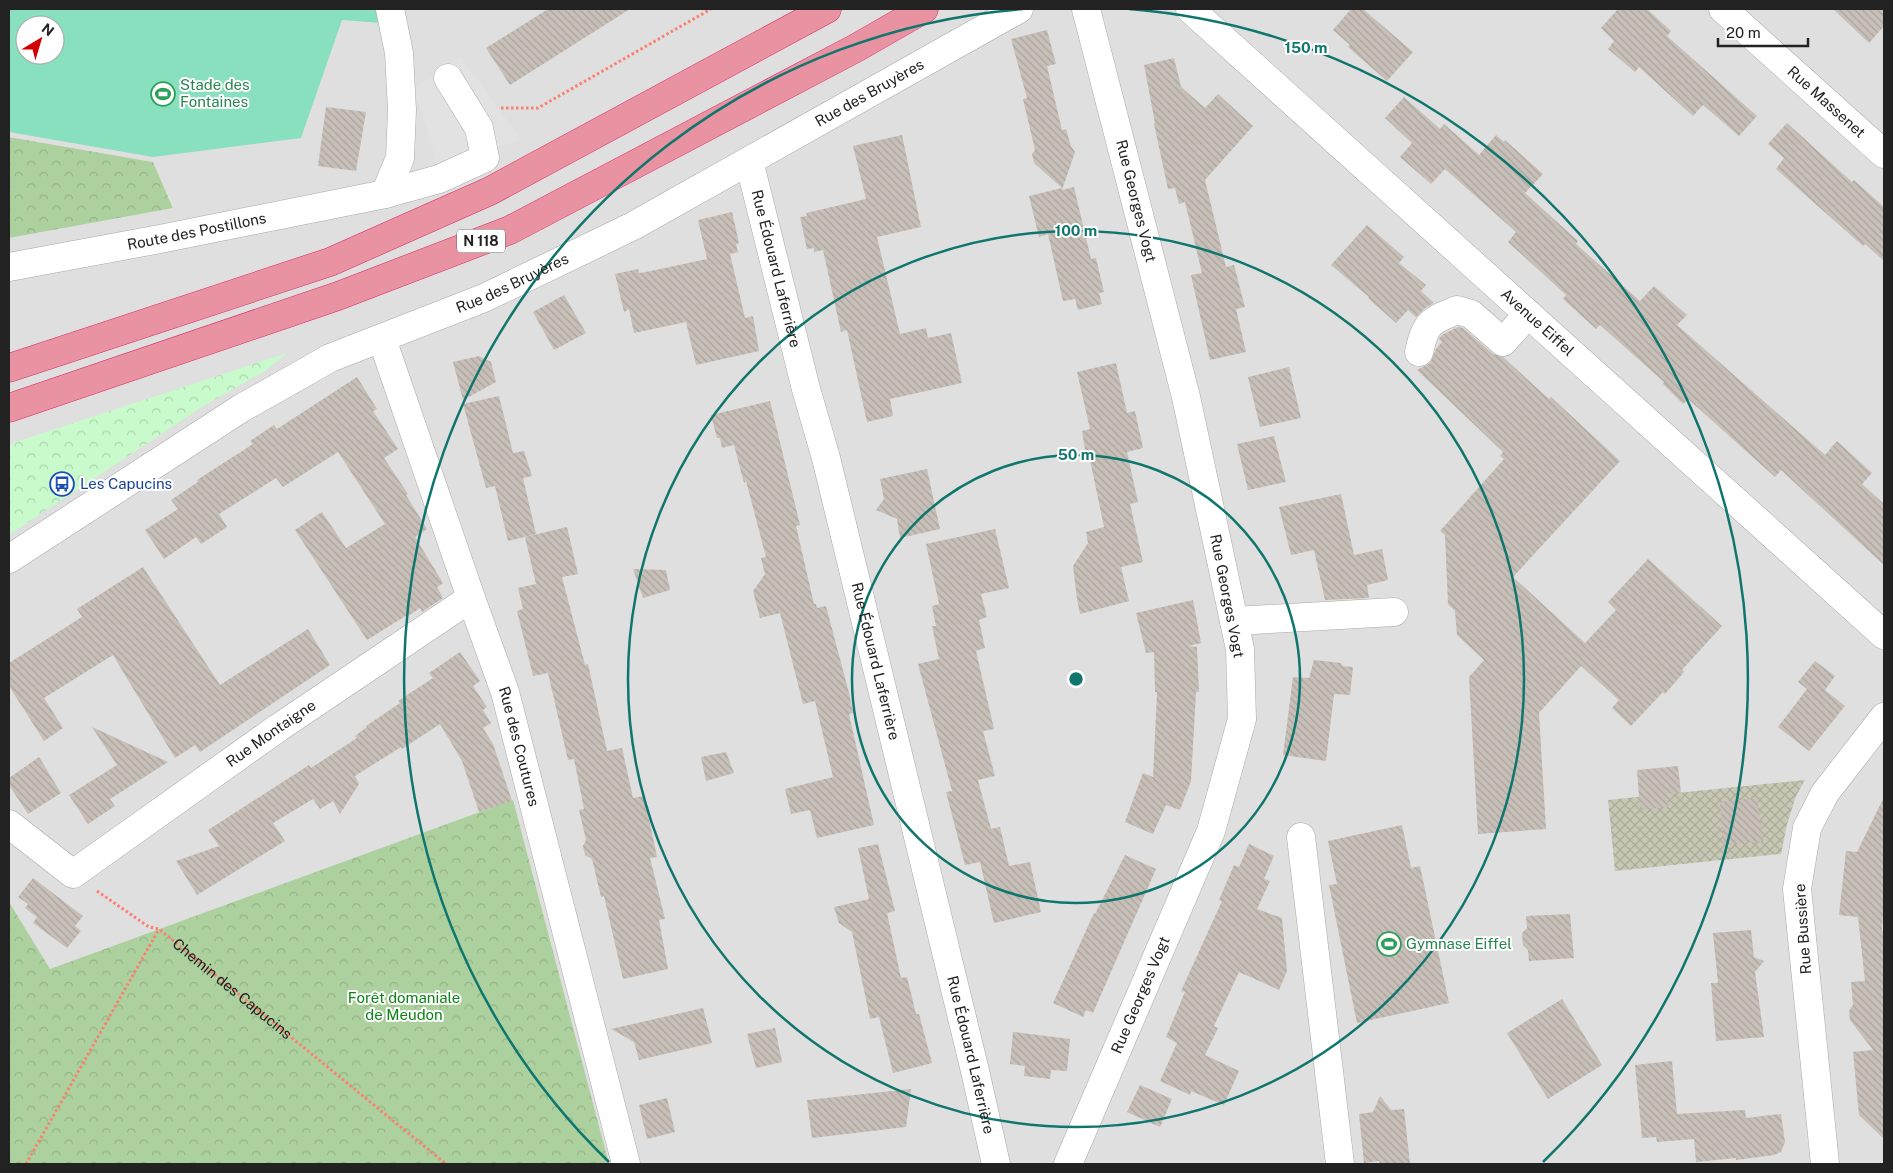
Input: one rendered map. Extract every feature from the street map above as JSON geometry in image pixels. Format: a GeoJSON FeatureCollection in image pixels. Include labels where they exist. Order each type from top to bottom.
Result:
{"type":"FeatureCollection","features":[{"type":"Feature","properties":{"kind":"highway","name":"N 118"},"geometry":{"type":"LineString","coordinates":[[9,368],[330,262],[490,191],[827,9]]}},
{"type":"Feature","properties":{"kind":"highway","name":"N 118"},"geometry":{"type":"LineString","coordinates":[[9,408],[338,296],[510,230],[847,52],[924,9]]}},
{"type":"Feature","properties":{"kind":"street"},"geometry":{"type":"LineString","coordinates":[[385,194],[400,158],[402,110],[399,53],[390,9]]}},
{"type":"Feature","properties":{"kind":"street","name":"Rue des Bruyères"},"geometry":{"type":"LineString","coordinates":[[9,559],[240,409],[330,358],[484,298],[633,226],[1019,9]]}},
{"type":"Feature","properties":{"kind":"street","name":"Rue Georges Vogt"},"geometry":{"type":"LineString","coordinates":[[1068,1164],[1211,831],[1242,719],[1240,650],[1186,397],[1086,9]]}},
{"type":"Feature","properties":{"kind":"street","name":"Avenue Eiffel"},"geometry":{"type":"LineString","coordinates":[[1190,9],[1884,635]]}},
{"type":"Feature","properties":{"kind":"street","name":"Rue Massenet"},"geometry":{"type":"LineString","coordinates":[[1723,9],[1884,154]]}},
{"type":"Feature","properties":{"kind":"street"},"geometry":{"type":"LineString","coordinates":[[448,78],[472,117]]}},
{"type":"Feature","properties":{"kind":"street","name":"Route des Postillons"},"geometry":{"type":"LineString","coordinates":[[9,267],[385,194],[439,179],[485,158],[480,128],[472,117]]}},
{"type":"Feature","properties":{"kind":"street","name":"Rue Édouard Laferrière"},"geometry":{"type":"LineString","coordinates":[[749,161],[804,380],[831,478],[996,1164]]}},
{"type":"Feature","properties":{"kind":"street"},"geometry":{"type":"LineString","coordinates":[[1419,352],[1423,334],[1433,319],[1457,310],[1470,314],[1503,342],[1528,314]]}},
{"type":"Feature","properties":{"kind":"street","name":"Rue des Coutures"},"geometry":{"type":"LineString","coordinates":[[382,339],[505,692],[626,1164]]}},
{"type":"Feature","properties":{"kind":"street","name":"Rue Montaigne"},"geometry":{"type":"LineString","coordinates":[[73,874],[278,728],[471,598]]}},
{"type":"Feature","properties":{"kind":"street"},"geometry":{"type":"LineString","coordinates":[[1234,621],[1394,612]]}},
{"type":"Feature","properties":{"kind":"street","name":"Rue Bussière"},"geometry":{"type":"LineString","coordinates":[[1826,1164],[1797,889],[1807,828],[1825,792],[1884,717]]}},
{"type":"Feature","properties":{"kind":"street"},"geometry":{"type":"LineString","coordinates":[[9,824],[73,874]]}},
{"type":"Feature","properties":{"kind":"street"},"geometry":{"type":"LineString","coordinates":[[1301,837],[1340,1164]]}},
{"type":"Feature","properties":{"kind":"path"},"geometry":{"type":"LineString","coordinates":[[472,117],[498,108],[538,108],[711,9]]}},
{"type":"Feature","properties":{"kind":"path","name":"Chemin des Capucins"},"geometry":{"type":"LineString","coordinates":[[73,874],[149,928],[159,929],[446,1164]]}},
{"type":"Feature","properties":{"kind":"path"},"geometry":{"type":"LineString","coordinates":[[26,1164],[159,929]]}},
{"type":"Feature","properties":{"kind":"shaded area"},"geometry":{"type":"Polygon","coordinates":[[[9,9],[1884,9],[1884,1164],[9,1164],[9,238],[173,207],[153,162],[9,137],[9,9]]]}},
{"type":"Feature","properties":{"kind":"shaded area"},"geometry":{"type":"Polygon","coordinates":[[[461,57],[521,140],[438,165],[414,89],[461,57]]]}},
{"type":"Feature","properties":{"kind":"shaded area"},"geometry":{"type":"Polygon","coordinates":[[[1805,780],[1796,796],[1787,824],[1781,854],[1615,871],[1608,800],[1805,780]]]}},
{"type":"Feature","properties":{"kind":"green space","name":"Stade des Fontaines"},"geometry":{"type":"Polygon","coordinates":[[[9,9],[377,9],[381,23],[342,20],[301,138],[153,157],[9,132],[9,9]]]}},
{"type":"Feature","properties":{"kind":"green space"},"geometry":{"type":"Polygon","coordinates":[[[9,137],[153,162],[173,208],[9,238],[9,137]]]}},
{"type":"Feature","properties":{"kind":"green space"},"geometry":{"type":"Polygon","coordinates":[[[287,353],[265,371],[205,405],[9,535],[9,444],[287,353]]]}},
{"type":"Feature","properties":{"kind":"green space","name":"Forêt domaniale de Meudon"},"geometry":{"type":"Polygon","coordinates":[[[513,800],[609,1164],[9,1164],[9,902],[50,969],[513,800]]]}},
{"type":"Feature","properties":{"kind":"building"},"geometry":{"type":"Polygon","coordinates":[[[548,9],[630,9],[510,85],[486,48],[548,9]]]}},
{"type":"Feature","properties":{"kind":"building"},"geometry":{"type":"Polygon","coordinates":[[[1351,9],[1363,9],[1413,52],[1387,81],[1348,47],[1350,45],[1333,30],[1351,9]]]}},
{"type":"Feature","properties":{"kind":"building"},"geometry":{"type":"Polygon","coordinates":[[[1618,9],[1647,9],[1671,31],[1667,36],[1757,116],[1739,136],[1703,105],[1693,116],[1639,67],[1635,72],[1608,49],[1614,41],[1601,28],[1618,9]]]}},
{"type":"Feature","properties":{"kind":"building"},"geometry":{"type":"Polygon","coordinates":[[[1833,9],[1884,9],[1884,26],[1869,43],[1833,9]]]}},
{"type":"Feature","properties":{"kind":"building"},"geometry":{"type":"Polygon","coordinates":[[[1047,30],[1056,64],[1047,66],[1062,130],[1066,129],[1071,146],[1075,152],[1062,190],[1074,187],[1091,259],[1096,258],[1104,292],[1099,293],[1102,304],[1078,310],[1075,299],[1063,301],[1048,234],[1039,237],[1029,196],[1062,188],[1034,163],[1032,154],[1035,150],[1023,99],[1027,98],[1011,39],[1047,30]]]}},
{"type":"Feature","properties":{"kind":"building"},"geometry":{"type":"Polygon","coordinates":[[[1174,58],[1181,87],[1205,108],[1218,94],[1253,126],[1205,180],[1226,267],[1234,265],[1245,307],[1236,309],[1246,352],[1210,360],[1191,275],[1202,273],[1185,202],[1179,204],[1175,188],[1168,189],[1144,65],[1174,58]]]}},
{"type":"Feature","properties":{"kind":"building"},"geometry":{"type":"Polygon","coordinates":[[[1404,97],[1440,129],[1444,124],[1479,155],[1496,135],[1504,142],[1505,140],[1543,174],[1525,193],[1578,241],[1576,244],[1640,301],[1654,286],[1687,315],[1677,325],[1825,455],[1837,441],[1872,473],[1862,484],[1884,504],[1884,565],[1781,470],[1775,477],[1688,399],[1683,404],[1663,384],[1664,382],[1600,325],[1596,329],[1563,299],[1566,295],[1508,242],[1516,232],[1445,169],[1431,184],[1400,157],[1412,143],[1385,118],[1404,97]]]}},
{"type":"Feature","properties":{"kind":"building"},"geometry":{"type":"Polygon","coordinates":[[[326,107],[366,112],[356,171],[318,166],[326,107]]]}},
{"type":"Feature","properties":{"kind":"building"},"geometry":{"type":"Polygon","coordinates":[[[1787,123],[1852,182],[1854,180],[1884,207],[1884,261],[1865,244],[1863,246],[1776,169],[1784,158],[1768,144],[1787,123]]]}},
{"type":"Feature","properties":{"kind":"building"},"geometry":{"type":"Polygon","coordinates":[[[902,135],[921,227],[877,237],[900,334],[926,328],[928,338],[951,333],[962,383],[890,399],[893,416],[867,422],[847,330],[841,332],[823,250],[814,252],[814,248],[807,249],[800,217],[807,216],[806,213],[866,199],[853,146],[902,135]]]}},
{"type":"Feature","properties":{"kind":"building"},"geometry":{"type":"Polygon","coordinates":[[[732,212],[739,243],[736,244],[738,252],[730,254],[745,318],[753,316],[759,351],[696,365],[686,322],[634,333],[629,309],[624,312],[615,274],[638,269],[639,273],[646,272],[707,259],[698,220],[732,212]]]}},
{"type":"Feature","properties":{"kind":"building"},"geometry":{"type":"Polygon","coordinates":[[[1367,225],[1404,257],[1399,263],[1426,285],[1421,291],[1434,303],[1425,308],[1416,317],[1408,310],[1396,323],[1331,265],[1367,225]]]}},
{"type":"Feature","properties":{"kind":"building"},"geometry":{"type":"Polygon","coordinates":[[[564,295],[586,333],[554,350],[533,312],[564,295]]]}},
{"type":"Feature","properties":{"kind":"building"},"geometry":{"type":"Polygon","coordinates":[[[1458,327],[1463,328],[1493,354],[1503,357],[1549,399],[1551,397],[1620,461],[1513,577],[1585,643],[1616,610],[1608,602],[1648,559],[1722,626],[1682,670],[1684,672],[1665,694],[1663,692],[1631,726],[1612,708],[1619,700],[1581,666],[1539,713],[1546,829],[1478,834],[1469,677],[1484,660],[1457,635],[1455,611],[1448,604],[1445,535],[1440,531],[1504,459],[1500,456],[1503,452],[1417,370],[1430,363],[1436,349],[1442,342],[1439,339],[1442,335],[1458,327]]]}},
{"type":"Feature","properties":{"kind":"building"},"geometry":{"type":"Polygon","coordinates":[[[479,356],[491,362],[496,382],[463,400],[453,362],[479,356]]]}},
{"type":"Feature","properties":{"kind":"building"},"geometry":{"type":"Polygon","coordinates":[[[1116,363],[1127,413],[1135,411],[1143,448],[1127,452],[1138,502],[1130,504],[1143,562],[1121,567],[1129,601],[1080,614],[1073,566],[1088,543],[1086,532],[1104,527],[1089,455],[1086,455],[1082,431],[1090,429],[1077,372],[1116,363]]]}},
{"type":"Feature","properties":{"kind":"building"},"geometry":{"type":"Polygon","coordinates":[[[1289,367],[1301,418],[1260,427],[1248,377],[1289,367]]]}},
{"type":"Feature","properties":{"kind":"building"},"geometry":{"type":"Polygon","coordinates":[[[357,377],[377,409],[373,411],[398,449],[384,458],[408,494],[406,495],[427,529],[415,537],[443,583],[437,587],[443,598],[422,612],[420,608],[407,615],[367,640],[295,530],[322,512],[346,548],[385,524],[338,452],[283,487],[276,478],[219,514],[227,527],[201,544],[196,537],[164,559],[145,530],[178,509],[171,500],[198,482],[197,480],[253,444],[250,441],[274,425],[277,429],[357,377]]]}},
{"type":"Feature","properties":{"kind":"building"},"geometry":{"type":"Polygon","coordinates":[[[499,396],[513,453],[524,451],[532,476],[523,478],[536,534],[508,541],[495,486],[486,488],[463,404],[499,396]]]}},
{"type":"Feature","properties":{"kind":"building"},"geometry":{"type":"Polygon","coordinates":[[[770,401],[800,525],[796,526],[814,604],[816,604],[817,608],[826,606],[849,693],[853,713],[849,714],[874,825],[817,838],[810,810],[791,814],[785,789],[833,777],[815,701],[803,704],[780,613],[760,618],[753,591],[765,574],[761,558],[766,557],[746,481],[744,483],[734,445],[722,448],[720,438],[717,438],[711,415],[770,401]]]}},
{"type":"Feature","properties":{"kind":"building"},"geometry":{"type":"Polygon","coordinates":[[[1274,436],[1286,482],[1248,490],[1237,444],[1274,436]]]}},
{"type":"Feature","properties":{"kind":"building"},"geometry":{"type":"Polygon","coordinates":[[[927,469],[940,529],[900,538],[897,519],[876,510],[884,499],[880,479],[927,469]]]}},
{"type":"Feature","properties":{"kind":"building"},"geometry":{"type":"Polygon","coordinates":[[[1341,494],[1354,555],[1382,549],[1388,580],[1367,585],[1369,598],[1325,600],[1314,550],[1291,555],[1279,507],[1341,494]]]}},
{"type":"Feature","properties":{"kind":"building"},"geometry":{"type":"Polygon","coordinates":[[[567,527],[578,574],[562,577],[585,665],[588,664],[607,751],[622,748],[633,798],[644,796],[657,857],[650,858],[665,919],[659,920],[668,969],[623,979],[604,896],[601,897],[592,859],[585,855],[583,846],[586,840],[579,810],[584,809],[574,759],[568,760],[548,673],[533,676],[517,611],[523,609],[518,588],[536,584],[525,537],[567,527]]]}},
{"type":"Feature","properties":{"kind":"building"},"geometry":{"type":"Polygon","coordinates":[[[995,529],[1009,588],[981,594],[987,617],[979,620],[985,648],[976,651],[994,729],[983,731],[995,776],[978,780],[991,829],[1000,827],[1009,866],[1030,862],[1041,912],[994,923],[980,862],[965,865],[946,792],[952,791],[918,664],[939,659],[932,626],[936,626],[932,606],[939,604],[926,544],[995,529]]]}},
{"type":"Feature","properties":{"kind":"building"},"geometry":{"type":"Polygon","coordinates":[[[143,567],[220,685],[308,629],[330,665],[200,752],[195,745],[175,758],[113,655],[44,698],[63,728],[44,741],[9,686],[9,663],[82,617],[77,609],[143,567]]]}},
{"type":"Feature","properties":{"kind":"building"},"geometry":{"type":"Polygon","coordinates":[[[633,569],[666,570],[670,590],[643,598],[633,569]]]}},
{"type":"Feature","properties":{"kind":"building"},"geometry":{"type":"Polygon","coordinates":[[[1193,600],[1201,643],[1188,646],[1197,647],[1199,692],[1196,692],[1191,781],[1180,810],[1166,805],[1153,834],[1125,822],[1143,773],[1153,777],[1157,692],[1155,692],[1154,652],[1146,653],[1136,613],[1193,600]]]}},
{"type":"Feature","properties":{"kind":"building"},"geometry":{"type":"Polygon","coordinates":[[[460,652],[480,681],[473,686],[487,707],[483,710],[491,723],[483,728],[493,744],[512,801],[479,812],[462,761],[440,724],[355,776],[359,784],[340,814],[333,801],[320,809],[313,799],[273,823],[285,841],[197,895],[176,861],[219,846],[208,830],[309,765],[311,768],[357,738],[355,736],[366,726],[400,703],[398,701],[433,678],[429,673],[460,652]]]}},
{"type":"Feature","properties":{"kind":"building"},"geometry":{"type":"Polygon","coordinates":[[[1314,660],[1341,663],[1342,666],[1353,667],[1350,695],[1334,694],[1326,761],[1283,755],[1293,677],[1309,678],[1314,660]]]}},
{"type":"Feature","properties":{"kind":"building"},"geometry":{"type":"Polygon","coordinates":[[[1815,661],[1835,676],[1825,690],[1845,706],[1809,751],[1778,727],[1807,689],[1798,682],[1815,661]]]}},
{"type":"Feature","properties":{"kind":"building"},"geometry":{"type":"Polygon","coordinates":[[[92,727],[168,762],[110,799],[115,806],[88,824],[69,795],[117,765],[92,727]]]}},
{"type":"Feature","properties":{"kind":"building"},"geometry":{"type":"Polygon","coordinates":[[[726,752],[734,773],[706,781],[701,757],[726,752]]]}},
{"type":"Feature","properties":{"kind":"building"},"geometry":{"type":"Polygon","coordinates":[[[39,757],[61,793],[28,814],[9,785],[9,778],[39,757]]]}},
{"type":"Feature","properties":{"kind":"building"},"geometry":{"type":"Polygon","coordinates":[[[1678,766],[1681,793],[1667,794],[1668,807],[1640,810],[1637,770],[1678,766]]]}},
{"type":"Feature","properties":{"kind":"building"},"geometry":{"type":"Polygon","coordinates":[[[1884,797],[1882,931],[1884,931],[1884,1139],[1859,1115],[1853,1052],[1873,1050],[1850,1020],[1849,1011],[1853,1005],[1851,982],[1865,981],[1858,917],[1839,915],[1846,851],[1857,852],[1884,797]]]}},
{"type":"Feature","properties":{"kind":"building"},"geometry":{"type":"Polygon","coordinates":[[[1757,798],[1763,841],[1724,845],[1720,802],[1757,798]]]}},
{"type":"Feature","properties":{"kind":"building","name":"Gymnase Eiffel"},"geometry":{"type":"Polygon","coordinates":[[[1402,825],[1411,868],[1420,866],[1449,1003],[1357,1023],[1329,885],[1337,884],[1328,841],[1402,825]]]}},
{"type":"Feature","properties":{"kind":"building"},"geometry":{"type":"Polygon","coordinates":[[[878,844],[895,911],[887,913],[901,978],[907,977],[916,1014],[919,1014],[932,1063],[893,1073],[879,1017],[870,1019],[852,932],[839,923],[834,907],[869,899],[858,848],[878,844]]]}},
{"type":"Feature","properties":{"kind":"building"},"geometry":{"type":"Polygon","coordinates":[[[1249,844],[1274,856],[1264,879],[1270,881],[1257,909],[1282,918],[1287,971],[1279,990],[1239,972],[1214,1026],[1218,1028],[1205,1055],[1239,1071],[1224,1105],[1191,1091],[1190,1095],[1160,1081],[1177,1043],[1166,1037],[1185,992],[1181,991],[1222,901],[1219,900],[1234,865],[1239,867],[1249,844]]]}},
{"type":"Feature","properties":{"kind":"building"},"geometry":{"type":"Polygon","coordinates":[[[1125,855],[1156,869],[1093,1013],[1086,1010],[1083,1017],[1053,1003],[1094,913],[1125,855]]]}},
{"type":"Feature","properties":{"kind":"building"},"geometry":{"type":"Polygon","coordinates":[[[33,878],[83,916],[75,926],[81,931],[67,948],[33,923],[37,917],[25,908],[28,904],[18,897],[33,878]]]}},
{"type":"Feature","properties":{"kind":"building"},"geometry":{"type":"Polygon","coordinates":[[[1570,914],[1574,958],[1529,961],[1528,950],[1523,945],[1522,933],[1527,928],[1526,916],[1570,914]]]}},
{"type":"Feature","properties":{"kind":"building"},"geometry":{"type":"Polygon","coordinates":[[[1751,930],[1754,957],[1764,961],[1755,972],[1764,1037],[1716,1041],[1711,983],[1718,983],[1713,933],[1751,930]]]}},
{"type":"Feature","properties":{"kind":"building"},"geometry":{"type":"Polygon","coordinates":[[[1562,999],[1602,1065],[1548,1099],[1507,1033],[1562,999]]]}},
{"type":"Feature","properties":{"kind":"building"},"geometry":{"type":"Polygon","coordinates":[[[703,1008],[712,1043],[639,1060],[634,1042],[611,1029],[703,1008]]]}},
{"type":"Feature","properties":{"kind":"building"},"geometry":{"type":"Polygon","coordinates":[[[775,1028],[782,1062],[756,1068],[747,1034],[775,1028]]]}},
{"type":"Feature","properties":{"kind":"building"},"geometry":{"type":"Polygon","coordinates":[[[1013,1032],[1070,1039],[1067,1071],[1051,1070],[1050,1079],[1024,1076],[1025,1066],[1010,1064],[1013,1032]]]}},
{"type":"Feature","properties":{"kind":"building"},"geometry":{"type":"Polygon","coordinates":[[[1672,1061],[1677,1114],[1745,1110],[1746,1118],[1781,1114],[1785,1142],[1781,1152],[1774,1155],[1736,1160],[1736,1158],[1696,1162],[1694,1139],[1657,1142],[1656,1137],[1642,1138],[1635,1065],[1672,1061]]]}},
{"type":"Feature","properties":{"kind":"building"},"geometry":{"type":"Polygon","coordinates":[[[1140,1085],[1172,1099],[1160,1127],[1127,1112],[1140,1085]]]}},
{"type":"Feature","properties":{"kind":"building"},"geometry":{"type":"Polygon","coordinates":[[[911,1089],[906,1127],[812,1138],[807,1100],[911,1089]]]}},
{"type":"Feature","properties":{"kind":"building"},"geometry":{"type":"Polygon","coordinates":[[[1380,1096],[1391,1110],[1404,1109],[1410,1164],[1380,1164],[1379,1161],[1364,1163],[1359,1114],[1373,1112],[1380,1096]]]}},
{"type":"Feature","properties":{"kind":"building"},"geometry":{"type":"Polygon","coordinates":[[[667,1098],[675,1132],[647,1139],[639,1105],[667,1098]]]}},
{"type":"Feature","properties":{"kind":"place","name":"Stade des Fontaines"},"geometry":{"type":"Point","coordinates":[163,94]}},
{"type":"Feature","properties":{"kind":"place","name":"Les Capucins"},"geometry":{"type":"Point","coordinates":[62,484]}},
{"type":"Feature","properties":{"kind":"place","name":"Gymnase Eiffel"},"geometry":{"type":"Point","coordinates":[1389,944]}}]}
